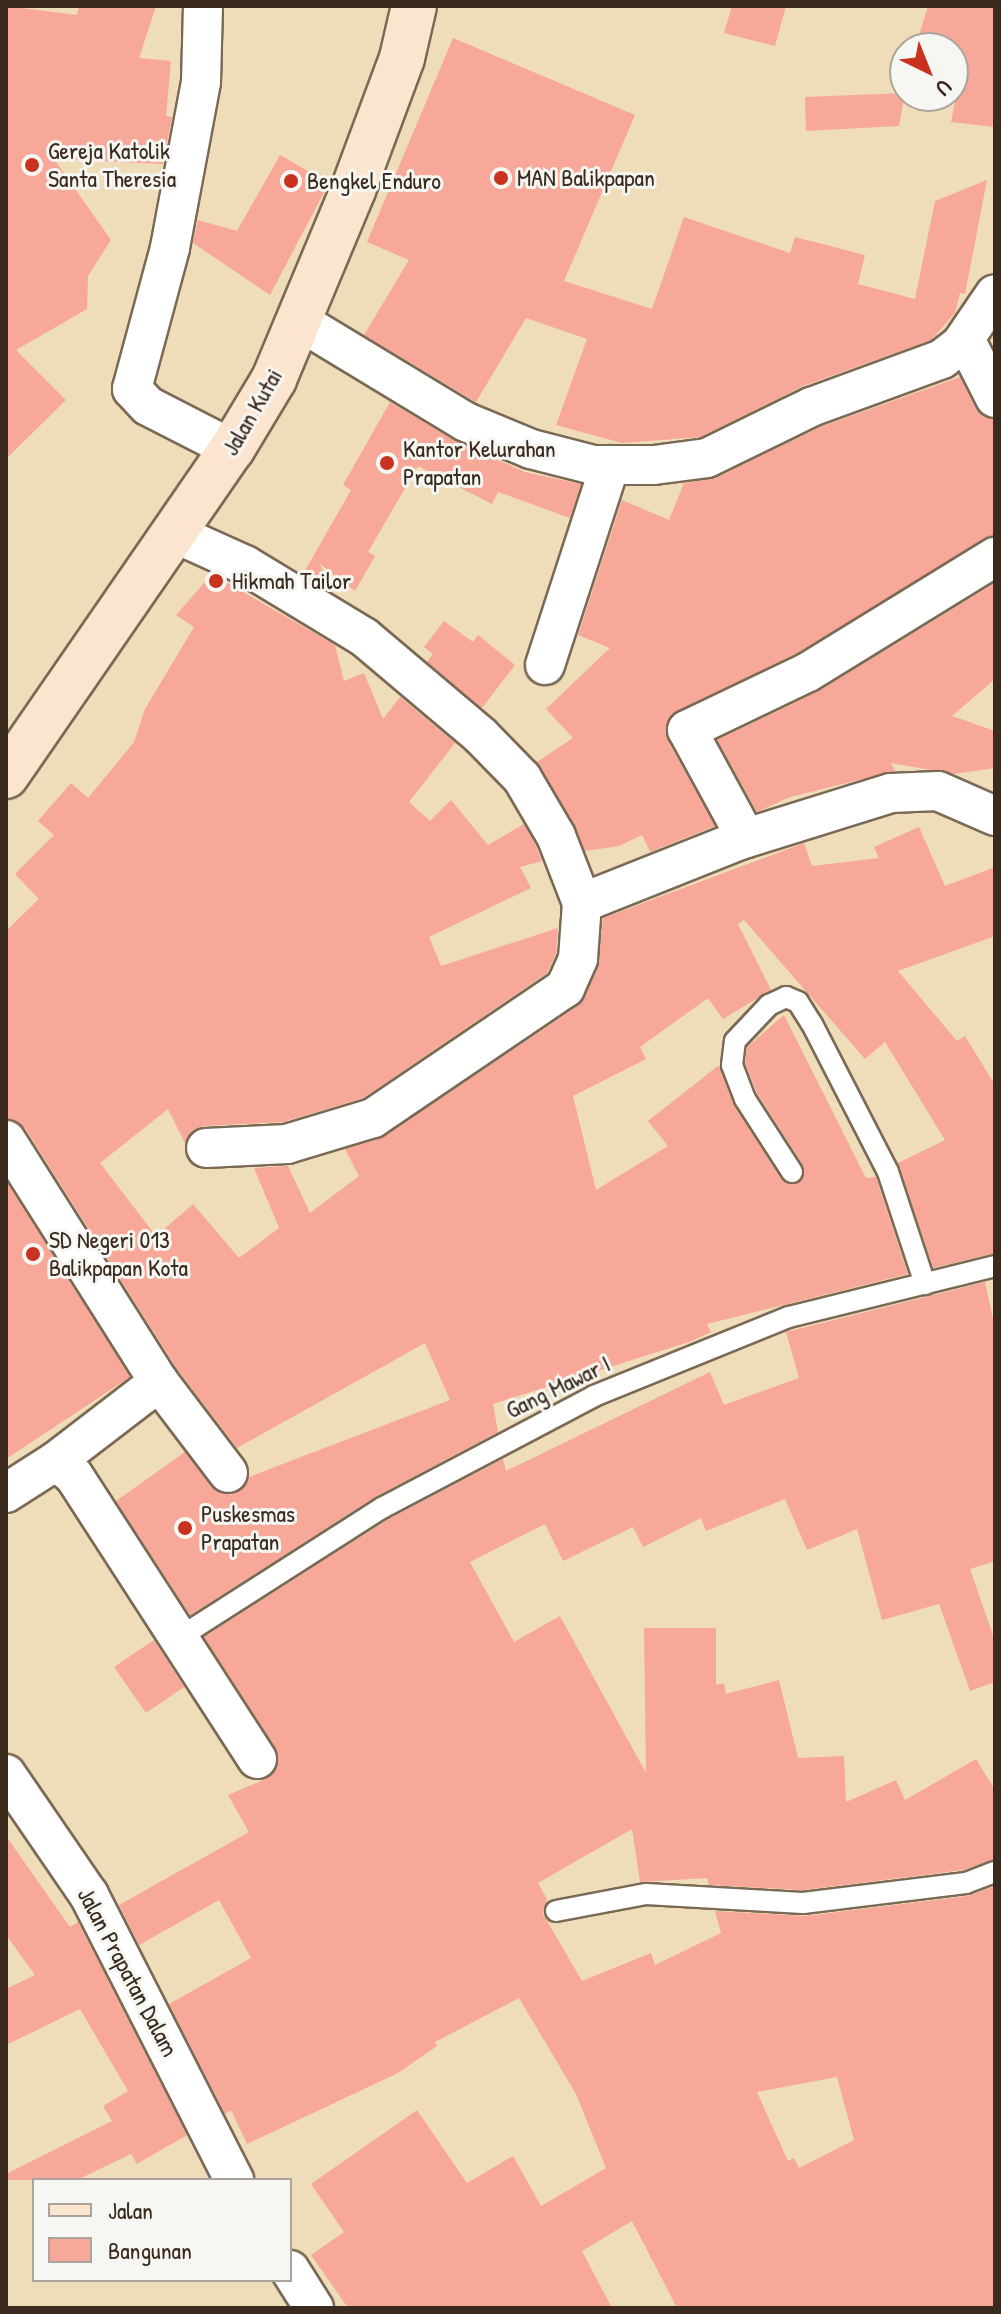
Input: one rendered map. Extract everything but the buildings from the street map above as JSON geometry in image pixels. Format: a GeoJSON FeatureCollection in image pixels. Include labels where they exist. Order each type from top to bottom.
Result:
{"type":"FeatureCollection","features":[{"type":"Feature","properties":{"kind":"street"},"geometry":{"type":"LineString","coordinates":[[203,6],[201,82],[170,248],[132,389],[148,406],[232,449]]}},
{"type":"Feature","properties":{"kind":"street","name":"Jalan Kutai"},"geometry":{"type":"LineString","coordinates":[[6,776],[232,449],[274,379],[402,58],[414,6]]}},
{"type":"Feature","properties":{"kind":"street"},"geometry":{"type":"LineString","coordinates":[[299,321],[466,422],[531,449],[610,465],[707,458],[811,407],[936,362],[965,339],[995,294]]}},
{"type":"Feature","properties":{"kind":"street"},"geometry":{"type":"LineString","coordinates":[[965,339],[995,398]]}},
{"type":"Feature","properties":{"kind":"street"},"geometry":{"type":"LineString","coordinates":[[545,665],[610,465]]}},
{"type":"Feature","properties":{"kind":"street"},"geometry":{"type":"LineString","coordinates":[[174,533],[245,565],[364,637],[481,736],[522,778],[556,836],[582,903],[578,959],[565,988],[373,1118],[287,1144],[206,1148]]}},
{"type":"Feature","properties":{"kind":"street"},"geometry":{"type":"LineString","coordinates":[[746,838],[687,730],[808,672],[995,557]]}},
{"type":"Feature","properties":{"kind":"street"},"geometry":{"type":"LineString","coordinates":[[582,903],[746,838],[891,793],[938,791],[995,816]]}},
{"type":"Feature","properties":{"kind":"street"},"geometry":{"type":"LineString","coordinates":[[6,1140],[159,1382],[228,1473]]}},
{"type":"Feature","properties":{"kind":"street"},"geometry":{"type":"LineString","coordinates":[[6,1493],[56,1461],[159,1382]]}},
{"type":"Feature","properties":{"kind":"street"},"geometry":{"type":"LineString","coordinates":[[56,1461],[74,1476],[257,1759]]}},
{"type":"Feature","properties":{"kind":"street","name":"Jalan Prapatan Dalam"},"geometry":{"type":"LineString","coordinates":[[6,1774],[89,1895],[233,2178]]}},
{"type":"Feature","properties":{"kind":"street"},"geometry":{"type":"LineString","coordinates":[[292,2273],[314,2308]]}},
{"type":"Feature","properties":{"kind":"lane"},"geometry":{"type":"LineString","coordinates":[[792,1172],[745,1099],[732,1065],[735,1041],[769,1005],[786,997],[798,1002],[812,1024],[888,1172],[925,1284]]}},
{"type":"Feature","properties":{"kind":"lane","name":"Gang Mawar I"},"geometry":{"type":"LineString","coordinates":[[180,1637],[382,1508],[594,1396],[789,1317],[995,1266]]}},
{"type":"Feature","properties":{"kind":"lane"},"geometry":{"type":"LineString","coordinates":[[556,1911],[646,1894],[803,1903],[966,1883],[995,1872]]}},
{"type":"Feature","properties":{"kind":"place","name":"Gereja Katolik Santa Theresia"},"geometry":{"type":"Point","coordinates":[32,165]}},
{"type":"Feature","properties":{"kind":"place","name":"MAN Balikpapan"},"geometry":{"type":"Point","coordinates":[501,178]}},
{"type":"Feature","properties":{"kind":"place","name":"Bengkel Enduro"},"geometry":{"type":"Point","coordinates":[291,181]}},
{"type":"Feature","properties":{"kind":"place","name":"Kantor Kelurahan Prapatan"},"geometry":{"type":"Point","coordinates":[387,463]}},
{"type":"Feature","properties":{"kind":"place","name":"Hikmah Tailor"},"geometry":{"type":"Point","coordinates":[216,581]}},
{"type":"Feature","properties":{"kind":"place","name":"SD Negeri 013 Balikpapan Kota"},"geometry":{"type":"Point","coordinates":[33,1254]}},
{"type":"Feature","properties":{"kind":"place","name":"Puskesmas Prapatan"},"geometry":{"type":"Point","coordinates":[185,1528]}}]}
